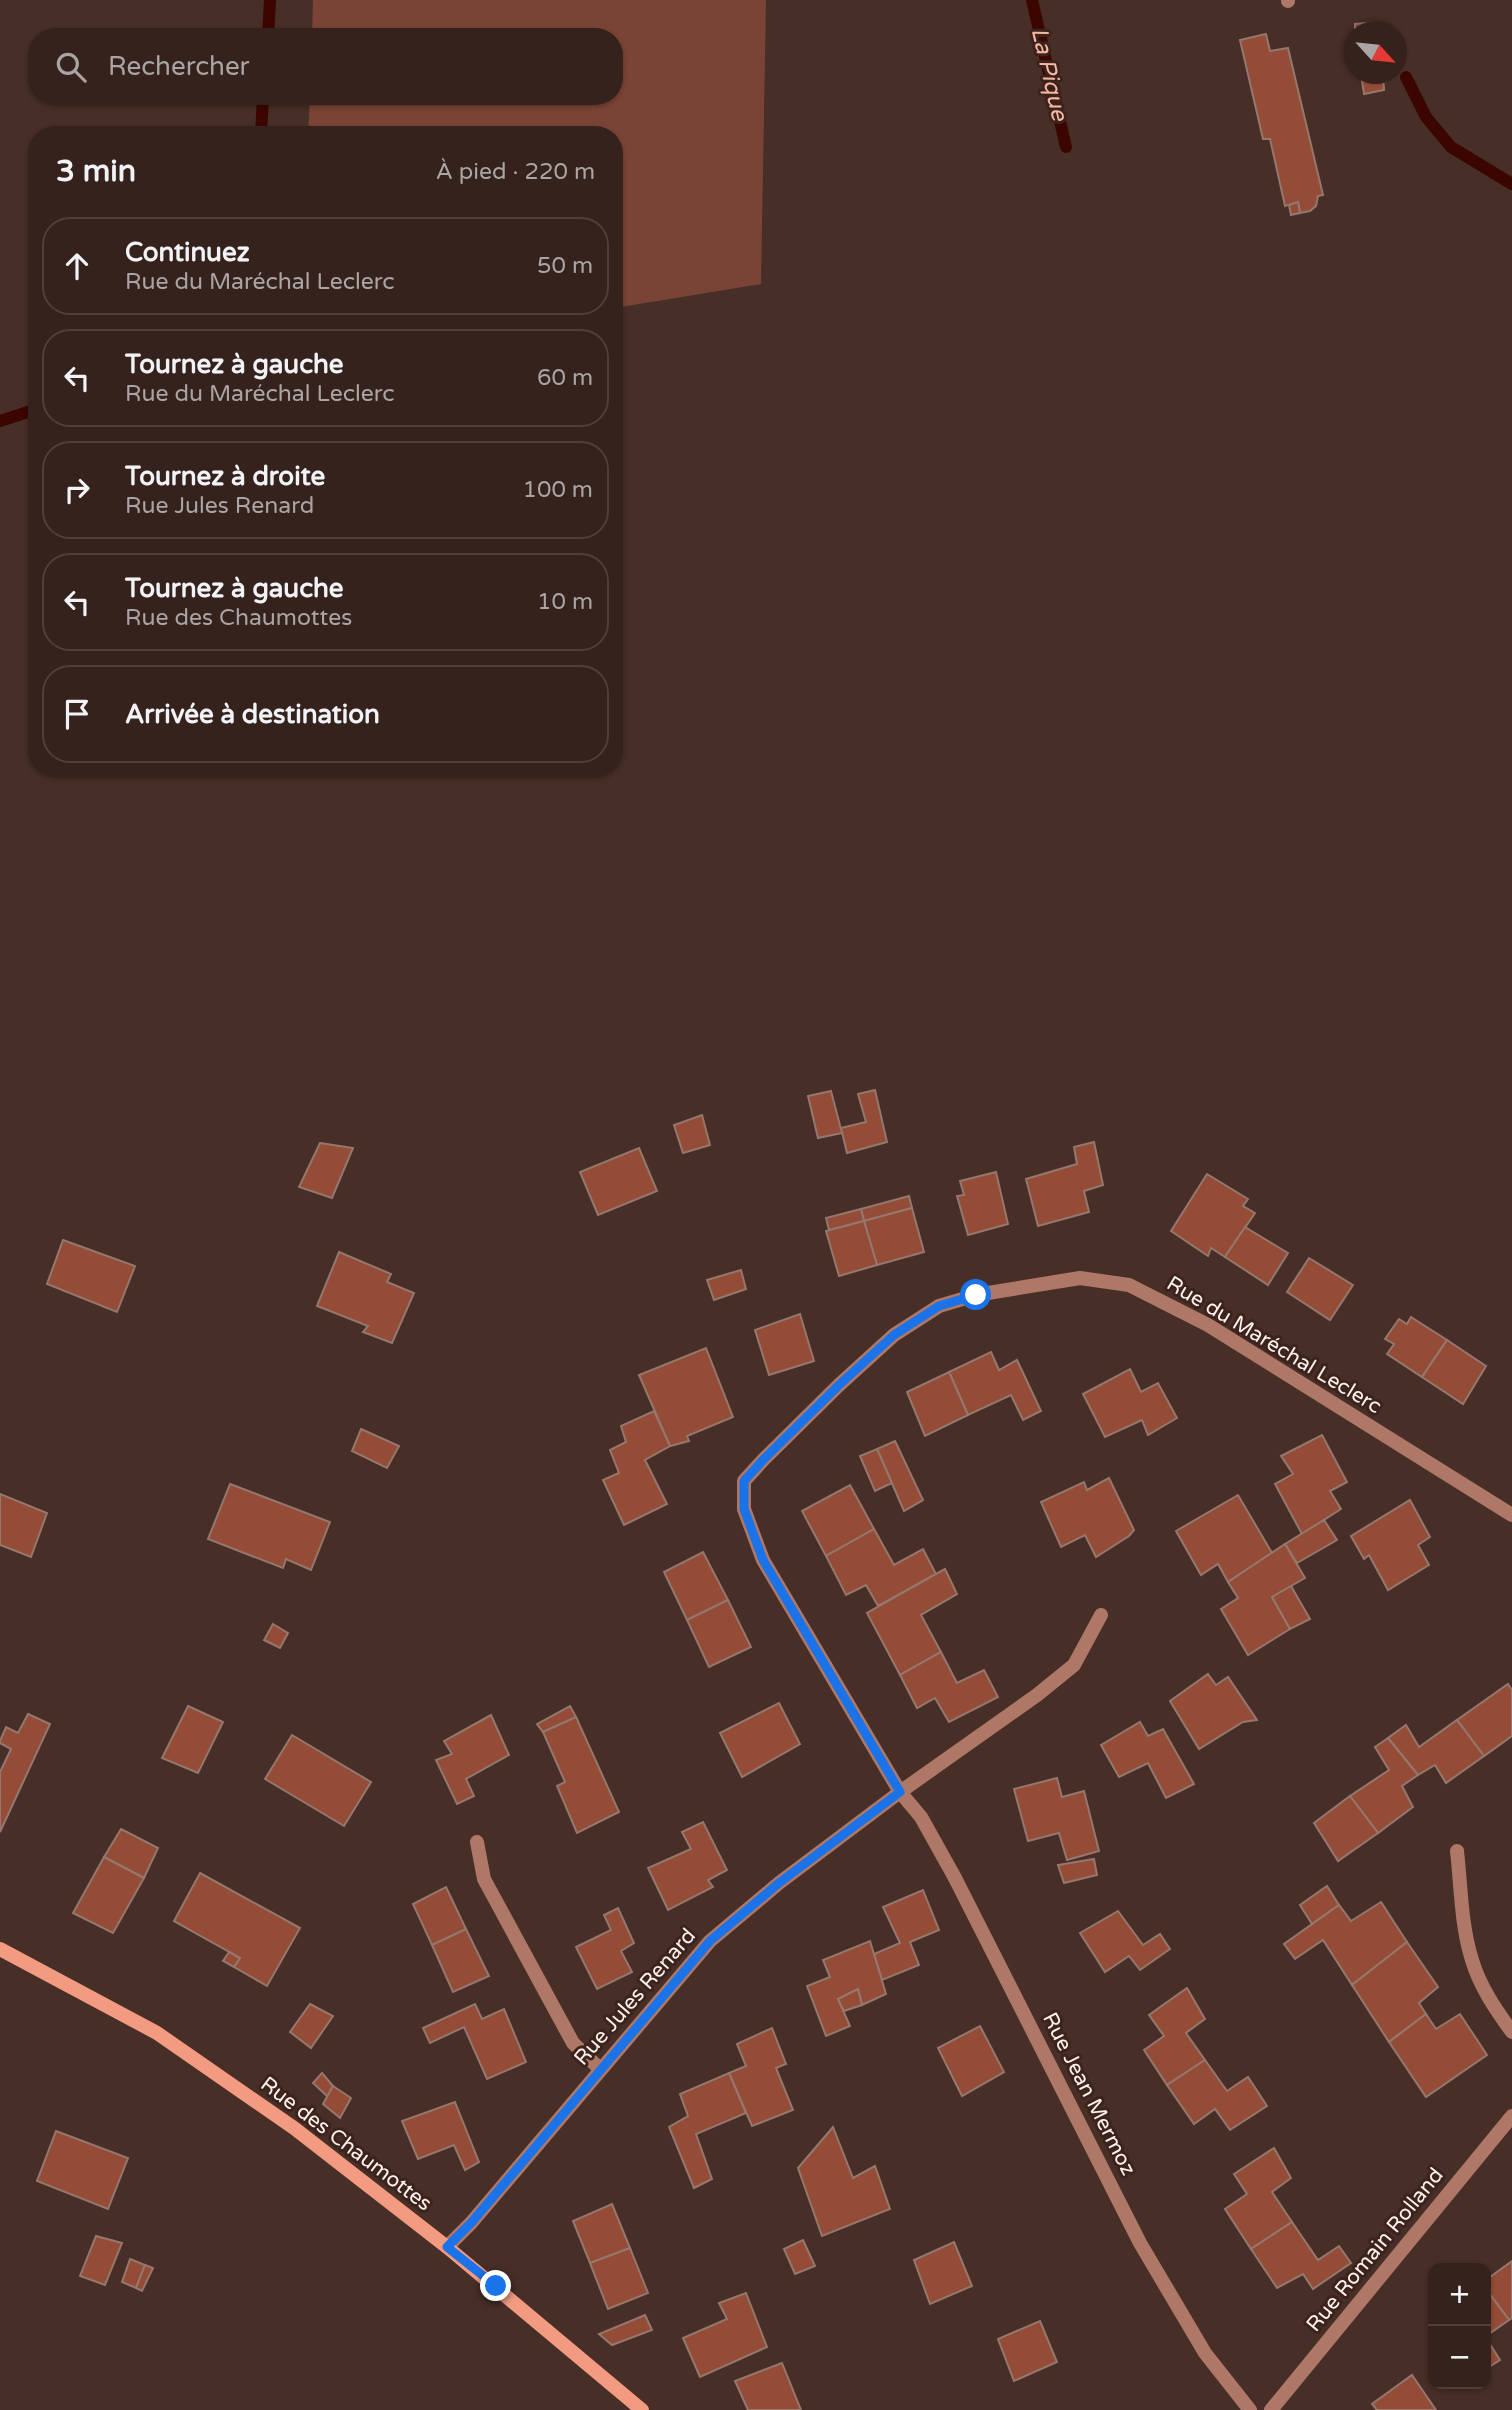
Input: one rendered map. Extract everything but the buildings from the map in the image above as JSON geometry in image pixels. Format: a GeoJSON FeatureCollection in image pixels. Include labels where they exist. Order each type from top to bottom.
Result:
{"type":"FeatureCollection","features":[{"type":"Feature","properties":{"kind":"street","name":"Rue du Maréchal Leclerc"},"geometry":{"type":"LineString","coordinates":[[900,1792],[763,1560],[744,1509],[744,1481],[829,1395],[894,1335],[939,1306],[976,1295],[1080,1278],[1129,1285],[1208,1325],[1512,1515]]}},
{"type":"Feature","properties":{"kind":"street","name":"Rue Jules Renard"},"geometry":{"type":"LineString","coordinates":[[447,2247],[471,2223],[710,1941],[779,1883],[900,1792],[1037,1695],[1074,1665],[1101,1615]]}},
{"type":"Feature","properties":{"kind":"street","name":"Rue Jean Mermoz"},"geometry":{"type":"LineString","coordinates":[[900,1792],[921,1817],[955,1878],[1140,2243],[1205,2353],[1250,2410]]}},
{"type":"Feature","properties":{"kind":"street"},"geometry":{"type":"LineString","coordinates":[[477,1842],[484,1879],[497,1903],[573,2043],[600,2069]]}},
{"type":"Feature","properties":{"kind":"street"},"geometry":{"type":"LineString","coordinates":[[1457,1851],[1471,1960],[1487,1996],[1512,2032]]}},
{"type":"Feature","properties":{"kind":"street","name":"Rue des Chaumottes"},"geometry":{"type":"LineString","coordinates":[[0,1949],[157,2033],[294,2128],[447,2247],[642,2410]]}},
{"type":"Feature","properties":{"kind":"street","name":"Rue Romain Rolland"},"geometry":{"type":"LineString","coordinates":[[1271,2410],[1512,2116]]}},
{"type":"Feature","properties":{"kind":"shaded area"},"geometry":{"type":"Polygon","coordinates":[[[313,0],[766,0],[761,284],[623,307],[623,126],[308,126],[310,105],[623,105],[623,28],[312,28],[313,0]]]}},
{"type":"Feature","properties":{"kind":"waterway","name":"La Pique"},"geometry":{"type":"LineString","coordinates":[[268,28],[270,0]]}},
{"type":"Feature","properties":{"kind":"waterway","name":"La Pique"},"geometry":{"type":"LineString","coordinates":[[1032,0],[1066,147]]}},
{"type":"Feature","properties":{"kind":"waterway"},"geometry":{"type":"LineString","coordinates":[[1407,79],[1426,117],[1451,147],[1512,184]]}},
{"type":"Feature","properties":{"kind":"waterway","name":"La Pique"},"geometry":{"type":"LineString","coordinates":[[261,126],[263,105]]}},
{"type":"Feature","properties":{"kind":"waterway","name":"La Pique"},"geometry":{"type":"LineString","coordinates":[[0,421],[28,412]]}},
{"type":"Feature","properties":{"kind":"route"},"geometry":{"type":"LineString","coordinates":[[496,2286],[447,2247],[471,2223],[710,1941],[779,1883],[900,1792],[763,1560],[744,1509],[744,1481],[839,1385],[894,1335],[939,1306],[976,1295]]}}]}
